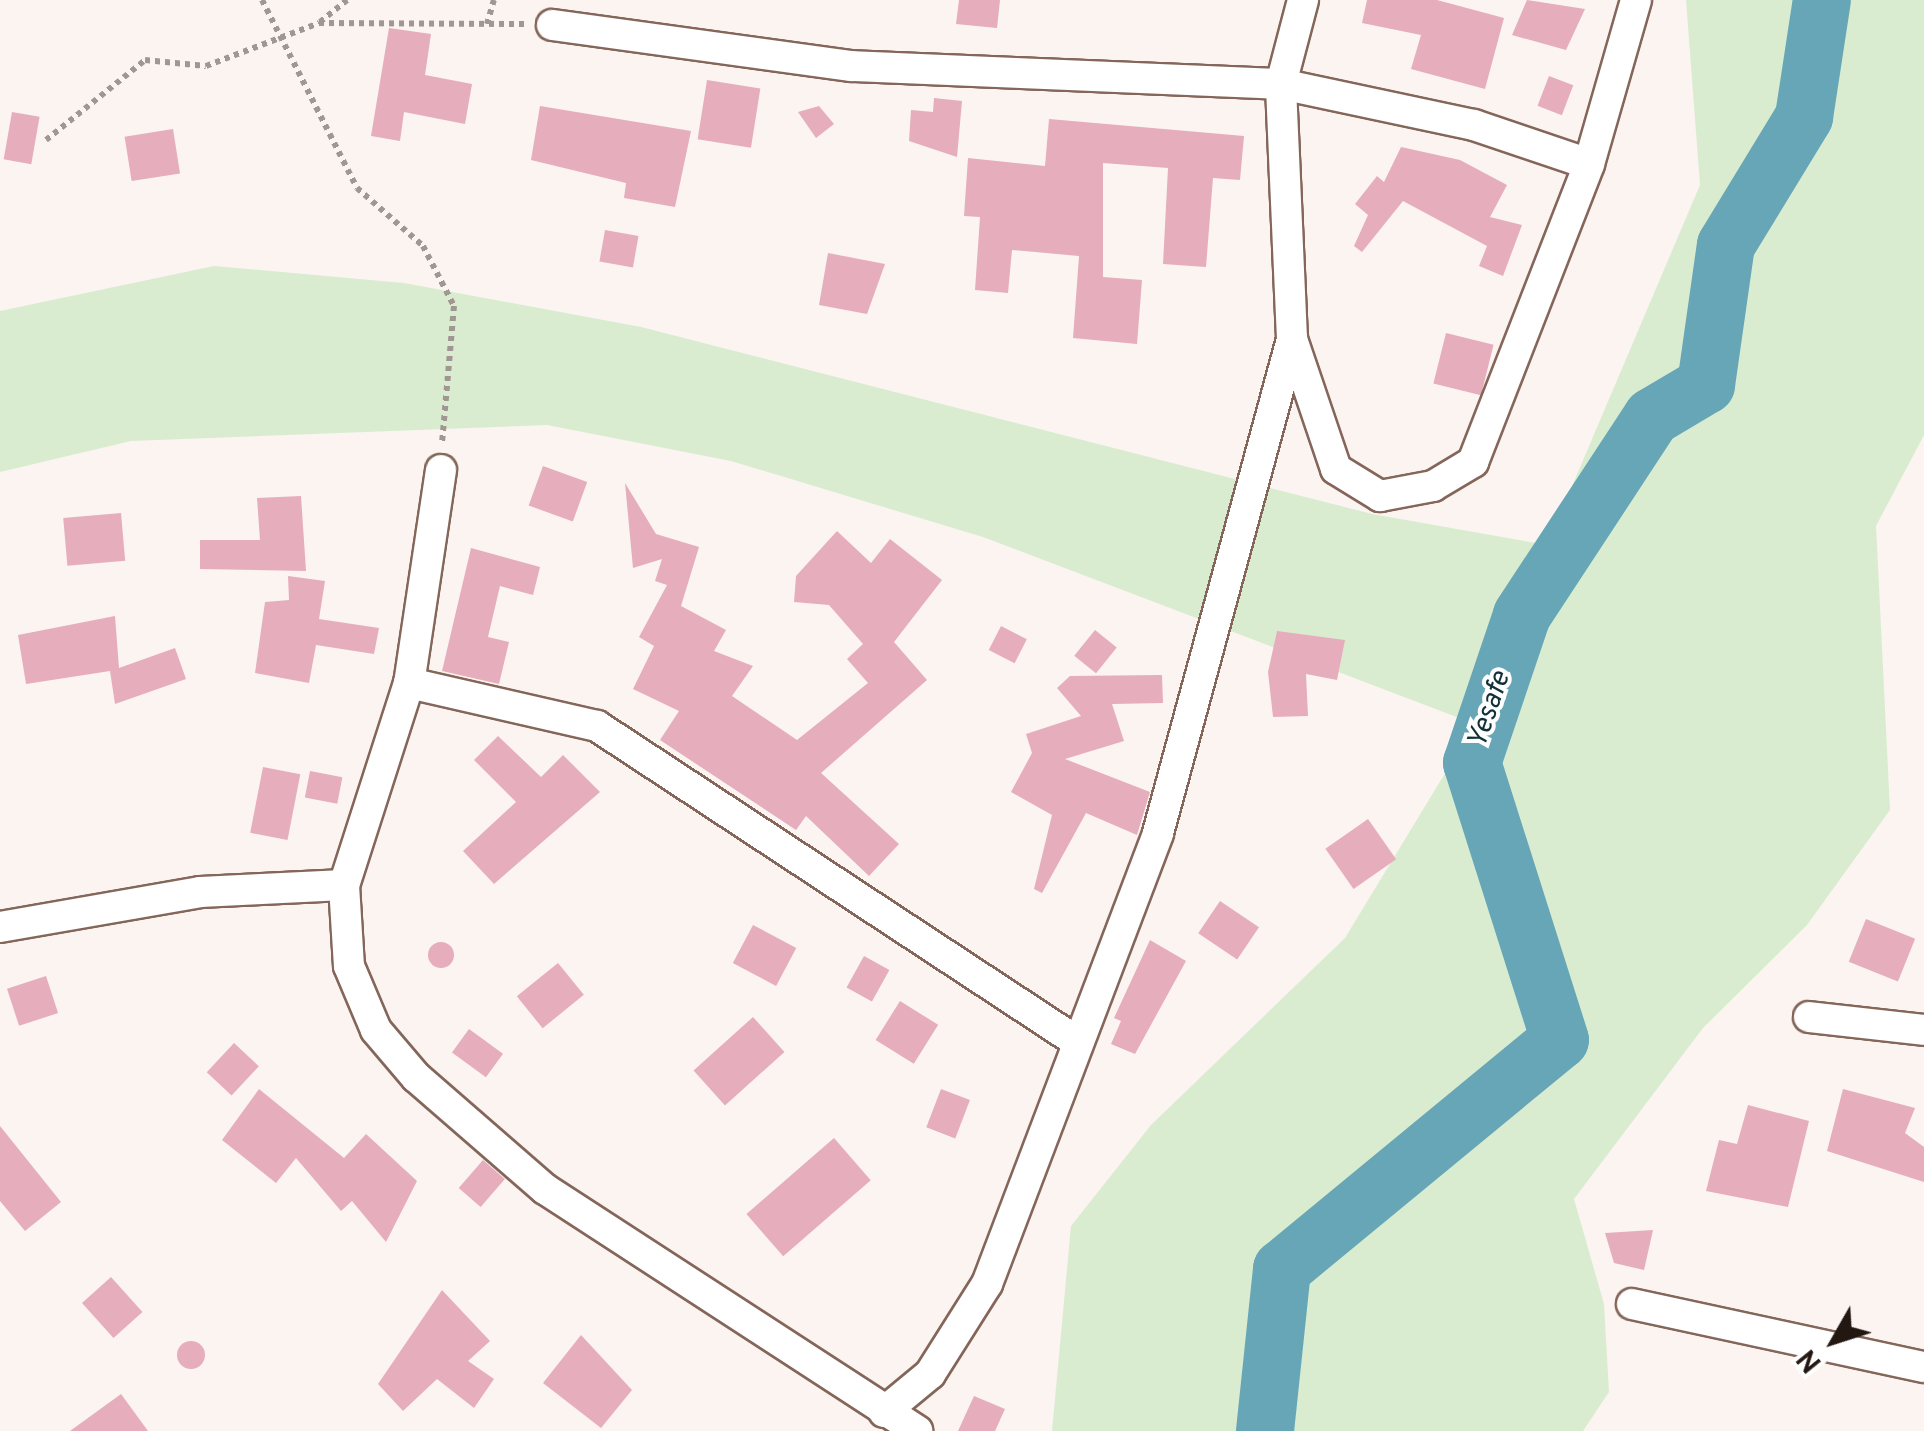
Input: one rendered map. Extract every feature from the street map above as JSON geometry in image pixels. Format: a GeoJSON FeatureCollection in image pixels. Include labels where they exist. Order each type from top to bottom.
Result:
{"type":"FeatureCollection","features":[{"type":"Feature","properties":{"kind":"street"},"geometry":{"type":"LineString","coordinates":[[1304,0],[1281,84],[1292,339],[1336,469],[1380,496],[1433,486],[1473,462],[1589,164],[1636,0]]}},
{"type":"Feature","properties":{"kind":"street"},"geometry":{"type":"LineString","coordinates":[[552,25],[851,66],[1281,84],[1474,125],[1589,164]]}},
{"type":"Feature","properties":{"kind":"street"},"geometry":{"type":"LineString","coordinates":[[884,1412],[930,1374],[987,1284],[1073,1039],[1158,832],[1292,339]]}},
{"type":"Feature","properties":{"kind":"street"},"geometry":{"type":"LineString","coordinates":[[440,470],[410,684],[344,885],[350,966],[376,1030],[416,1077],[544,1189],[917,1431]]}},
{"type":"Feature","properties":{"kind":"street"},"geometry":{"type":"LineString","coordinates":[[410,684],[597,726],[1073,1039]]}},
{"type":"Feature","properties":{"kind":"street"},"geometry":{"type":"LineString","coordinates":[[0,927],[200,892],[344,885]]}},
{"type":"Feature","properties":{"kind":"street"},"geometry":{"type":"LineString","coordinates":[[1809,1017],[1924,1030]]}},
{"type":"Feature","properties":{"kind":"street"},"geometry":{"type":"LineString","coordinates":[[1632,1304],[1924,1367]]}},
{"type":"Feature","properties":{"kind":"path"},"geometry":{"type":"LineString","coordinates":[[262,0],[357,188],[423,246],[454,306],[440,470]]}},
{"type":"Feature","properties":{"kind":"path"},"geometry":{"type":"LineString","coordinates":[[46,140],[146,60],[206,66],[319,23],[347,0]]}},
{"type":"Feature","properties":{"kind":"path"},"geometry":{"type":"LineString","coordinates":[[486,24],[494,0]]}},
{"type":"Feature","properties":{"kind":"path"},"geometry":{"type":"LineString","coordinates":[[319,23],[552,25]]}},
{"type":"Feature","properties":{"kind":"green space"},"geometry":{"type":"Polygon","coordinates":[[[1686,0],[1924,0],[1924,435],[1876,526],[1890,810],[1807,925],[1703,1028],[1574,1199],[1604,1304],[1609,1392],[1583,1431],[1052,1431],[1071,1226],[1151,1125],[1345,938],[1475,724],[983,537],[731,461],[547,425],[131,441],[0,472],[0,311],[214,266],[404,283],[641,327],[1372,514],[1547,545],[1700,185],[1686,0]]]}},
{"type":"Feature","properties":{"kind":"building"},"geometry":{"type":"Polygon","coordinates":[[[959,0],[1000,0],[997,28],[956,24],[959,0]]]}},
{"type":"Feature","properties":{"kind":"building"},"geometry":{"type":"Polygon","coordinates":[[[1367,0],[1437,0],[1504,18],[1485,89],[1411,69],[1421,35],[1362,23],[1367,0]]]}},
{"type":"Feature","properties":{"kind":"building"},"geometry":{"type":"Polygon","coordinates":[[[1527,0],[1585,9],[1566,50],[1512,35],[1527,0]]]}},
{"type":"Feature","properties":{"kind":"building"},"geometry":{"type":"Polygon","coordinates":[[[389,28],[431,34],[425,75],[472,84],[465,124],[404,112],[400,141],[371,136],[389,28]]]}},
{"type":"Feature","properties":{"kind":"building"},"geometry":{"type":"Polygon","coordinates":[[[1549,76],[1573,85],[1562,115],[1538,106],[1549,76]]]}},
{"type":"Feature","properties":{"kind":"building"},"geometry":{"type":"Polygon","coordinates":[[[707,80],[760,88],[751,148],[698,139],[707,80]]]}},
{"type":"Feature","properties":{"kind":"building"},"geometry":{"type":"Polygon","coordinates":[[[934,98],[962,101],[957,157],[909,141],[911,110],[933,112],[934,98]]]}},
{"type":"Feature","properties":{"kind":"building"},"geometry":{"type":"Polygon","coordinates":[[[540,106],[691,131],[675,207],[624,198],[626,183],[531,160],[540,106]]]}},
{"type":"Feature","properties":{"kind":"building"},"geometry":{"type":"Polygon","coordinates":[[[819,106],[834,124],[816,138],[798,112],[819,106]]]}},
{"type":"Feature","properties":{"kind":"building"},"geometry":{"type":"Polygon","coordinates":[[[12,112],[40,117],[31,164],[4,159],[12,112]]]}},
{"type":"Feature","properties":{"kind":"building"},"geometry":{"type":"Polygon","coordinates":[[[1049,119],[1244,136],[1240,180],[1213,178],[1206,267],[1163,264],[1168,168],[1103,163],[1103,277],[1142,280],[1137,344],[1073,338],[1079,256],[1012,250],[1008,293],[975,290],[980,217],[964,216],[968,158],[1045,166],[1049,119]]]}},
{"type":"Feature","properties":{"kind":"building"},"geometry":{"type":"Polygon","coordinates":[[[173,129],[180,173],[132,181],[125,137],[173,129]]]}},
{"type":"Feature","properties":{"kind":"building"},"geometry":{"type":"Polygon","coordinates":[[[1401,147],[1460,160],[1507,185],[1490,217],[1522,225],[1503,276],[1479,266],[1487,246],[1403,201],[1362,252],[1354,246],[1368,215],[1355,204],[1377,176],[1384,182],[1401,147]]]}},
{"type":"Feature","properties":{"kind":"building"},"geometry":{"type":"Polygon","coordinates":[[[605,230],[638,236],[633,267],[599,262],[605,230]]]}},
{"type":"Feature","properties":{"kind":"building"},"geometry":{"type":"Polygon","coordinates":[[[828,253],[885,264],[867,314],[819,305],[828,253]]]}},
{"type":"Feature","properties":{"kind":"building"},"geometry":{"type":"Polygon","coordinates":[[[1446,333],[1494,345],[1481,395],[1433,383],[1446,333]]]}},
{"type":"Feature","properties":{"kind":"building"},"geometry":{"type":"Polygon","coordinates":[[[543,466],[587,482],[573,522],[529,505],[543,466]]]}},
{"type":"Feature","properties":{"kind":"building"},"geometry":{"type":"Polygon","coordinates":[[[625,483],[656,534],[699,547],[681,606],[726,630],[714,651],[753,666],[732,696],[797,740],[868,683],[847,659],[863,644],[829,605],[794,602],[796,576],[837,531],[871,563],[890,539],[942,580],[894,642],[927,680],[821,773],[899,844],[869,876],[806,816],[796,830],[660,740],[679,711],[633,689],[654,646],[639,637],[667,585],[655,581],[662,559],[633,568],[625,483]]]}},
{"type":"Feature","properties":{"kind":"building"},"geometry":{"type":"Polygon","coordinates":[[[301,496],[306,571],[200,569],[200,540],[260,540],[257,498],[301,496]]]}},
{"type":"Feature","properties":{"kind":"building"},"geometry":{"type":"Polygon","coordinates":[[[121,513],[125,561],[67,566],[63,518],[121,513]]]}},
{"type":"Feature","properties":{"kind":"building"},"geometry":{"type":"Polygon","coordinates":[[[471,548],[540,567],[533,595],[500,586],[488,637],[509,642],[499,684],[442,671],[471,548]]]}},
{"type":"Feature","properties":{"kind":"building"},"geometry":{"type":"Polygon","coordinates":[[[288,576],[325,581],[319,619],[379,628],[374,654],[316,645],[309,683],[255,673],[265,602],[289,600],[288,576]]]}},
{"type":"Feature","properties":{"kind":"building"},"geometry":{"type":"Polygon","coordinates":[[[115,616],[119,668],[175,648],[186,679],[115,704],[110,671],[26,684],[18,635],[115,616]]]}},
{"type":"Feature","properties":{"kind":"building"},"geometry":{"type":"Polygon","coordinates":[[[1001,626],[1027,639],[1015,663],[989,650],[1001,626]]]}},
{"type":"Feature","properties":{"kind":"building"},"geometry":{"type":"Polygon","coordinates":[[[1095,630],[1117,648],[1096,673],[1074,656],[1095,630]]]}},
{"type":"Feature","properties":{"kind":"building"},"geometry":{"type":"Polygon","coordinates":[[[1277,631],[1345,640],[1337,680],[1306,674],[1308,716],[1273,717],[1268,672],[1277,631]]]}},
{"type":"Feature","properties":{"kind":"building"},"geometry":{"type":"Polygon","coordinates":[[[1162,675],[1163,703],[1112,704],[1124,741],[1065,759],[1150,792],[1137,835],[1086,813],[1042,893],[1034,889],[1052,815],[1011,792],[1032,753],[1026,734],[1081,716],[1057,688],[1070,676],[1162,675]]]}},
{"type":"Feature","properties":{"kind":"building"},"geometry":{"type":"Polygon","coordinates":[[[498,736],[541,777],[563,755],[600,792],[494,884],[463,851],[516,802],[474,760],[498,736]]]}},
{"type":"Feature","properties":{"kind":"building"},"geometry":{"type":"Polygon","coordinates":[[[263,767],[300,774],[288,840],[250,833],[263,767]]]}},
{"type":"Feature","properties":{"kind":"building"},"geometry":{"type":"Polygon","coordinates":[[[310,771],[342,777],[337,804],[305,798],[310,771]]]}},
{"type":"Feature","properties":{"kind":"building"},"geometry":{"type":"Polygon","coordinates":[[[1368,819],[1396,859],[1354,889],[1325,849],[1368,819]]]}},
{"type":"Feature","properties":{"kind":"building"},"geometry":{"type":"Polygon","coordinates":[[[1220,901],[1259,927],[1237,960],[1198,933],[1220,901]]]}},
{"type":"Feature","properties":{"kind":"building"},"geometry":{"type":"Polygon","coordinates":[[[1866,919],[1915,939],[1898,982],[1849,962],[1866,919]]]}},
{"type":"Feature","properties":{"kind":"building"},"geometry":{"type":"Polygon","coordinates":[[[753,925],[796,948],[776,986],[733,963],[753,925]]]}},
{"type":"Feature","properties":{"kind":"building"},"geometry":{"type":"Polygon","coordinates":[[[1150,940],[1186,961],[1135,1054],[1111,1044],[1121,1021],[1114,1018],[1150,940]]]}},
{"type":"Feature","properties":{"kind":"building"},"geometry":{"type":"Polygon","coordinates":[[[441,942],[450,946],[454,955],[450,964],[441,968],[432,964],[428,955],[432,946],[441,942]]]}},
{"type":"Feature","properties":{"kind":"building"},"geometry":{"type":"Polygon","coordinates":[[[864,956],[889,970],[872,1002],[847,987],[864,956]]]}},
{"type":"Feature","properties":{"kind":"building"},"geometry":{"type":"Polygon","coordinates":[[[558,963],[584,995],[543,1028],[517,996],[558,963]]]}},
{"type":"Feature","properties":{"kind":"building"},"geometry":{"type":"Polygon","coordinates":[[[46,976],[58,1013],[19,1026],[7,989],[46,976]]]}},
{"type":"Feature","properties":{"kind":"building"},"geometry":{"type":"Polygon","coordinates":[[[900,1001],[938,1025],[914,1064],[876,1040],[900,1001]]]}},
{"type":"Feature","properties":{"kind":"building"},"geometry":{"type":"Polygon","coordinates":[[[753,1017],[784,1052],[725,1105],[694,1071],[753,1017]]]}},
{"type":"Feature","properties":{"kind":"building"},"geometry":{"type":"Polygon","coordinates":[[[469,1029],[503,1054],[486,1077],[452,1052],[469,1029]]]}},
{"type":"Feature","properties":{"kind":"building"},"geometry":{"type":"Polygon","coordinates":[[[234,1043],[259,1066],[232,1095],[207,1072],[234,1043]]]}},
{"type":"Feature","properties":{"kind":"building"},"geometry":{"type":"Polygon","coordinates":[[[259,1089],[344,1158],[366,1134],[417,1181],[386,1242],[352,1201],[341,1211],[296,1158],[276,1183],[222,1140],[259,1089]]]}},
{"type":"Feature","properties":{"kind":"building"},"geometry":{"type":"Polygon","coordinates":[[[941,1089],[970,1100],[955,1138],[926,1127],[941,1089]]]}},
{"type":"Feature","properties":{"kind":"building"},"geometry":{"type":"Polygon","coordinates":[[[1843,1089],[1915,1108],[1905,1133],[1924,1147],[1924,1182],[1827,1151],[1843,1089]]]}},
{"type":"Feature","properties":{"kind":"building"},"geometry":{"type":"Polygon","coordinates":[[[1748,1105],[1809,1121],[1788,1207],[1706,1191],[1719,1140],[1737,1144],[1748,1105]]]}},
{"type":"Feature","properties":{"kind":"building"},"geometry":{"type":"Polygon","coordinates":[[[0,1126],[61,1202],[25,1231],[0,1201],[0,1126]]]}},
{"type":"Feature","properties":{"kind":"building"},"geometry":{"type":"Polygon","coordinates":[[[834,1138],[871,1180],[783,1256],[746,1214],[834,1138]]]}},
{"type":"Feature","properties":{"kind":"building"},"geometry":{"type":"Polygon","coordinates":[[[483,1160],[505,1179],[481,1207],[459,1188],[483,1160]]]}},
{"type":"Feature","properties":{"kind":"building"},"geometry":{"type":"Polygon","coordinates":[[[1653,1230],[1644,1270],[1614,1263],[1605,1233],[1653,1230]]]}},
{"type":"Feature","properties":{"kind":"building"},"geometry":{"type":"Polygon","coordinates":[[[111,1277],[142,1312],[113,1338],[82,1303],[111,1277]]]}},
{"type":"Feature","properties":{"kind":"building"},"geometry":{"type":"Polygon","coordinates":[[[442,1290],[490,1341],[468,1361],[494,1379],[474,1408],[437,1379],[403,1411],[378,1384],[442,1290]]]}},
{"type":"Feature","properties":{"kind":"building"},"geometry":{"type":"Polygon","coordinates":[[[581,1335],[632,1390],[601,1428],[543,1383],[581,1335]]]}},
{"type":"Feature","properties":{"kind":"building"},"geometry":{"type":"Polygon","coordinates":[[[191,1341],[201,1345],[205,1355],[201,1365],[191,1369],[181,1365],[177,1355],[181,1345],[191,1341]]]}},
{"type":"Feature","properties":{"kind":"building"},"geometry":{"type":"Polygon","coordinates":[[[121,1394],[148,1431],[70,1431],[121,1394]]]}},
{"type":"Feature","properties":{"kind":"building"},"geometry":{"type":"Polygon","coordinates":[[[974,1396],[1005,1409],[995,1431],[958,1431],[974,1396]]]}},
{"type":"Feature","properties":{"kind":"waterway","name":"Yesafe"},"geometry":{"type":"LineString","coordinates":[[1265,1431],[1282,1269],[1560,1040],[1472,763],[1522,615],[1652,417],[1706,385],[1726,245],[1804,117],[1822,0]]}}]}
